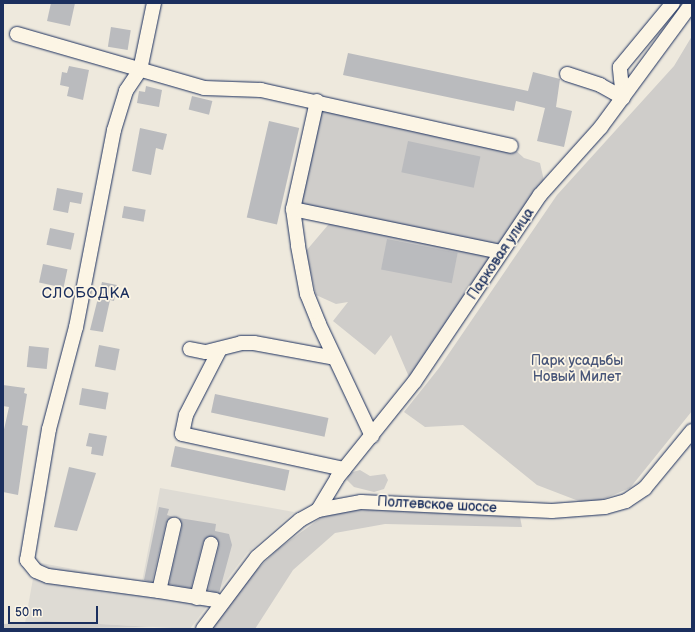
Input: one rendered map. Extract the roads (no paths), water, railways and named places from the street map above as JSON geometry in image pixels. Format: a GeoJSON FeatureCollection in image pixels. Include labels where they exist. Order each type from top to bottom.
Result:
{"type":"FeatureCollection","features":[{"type":"Feature","properties":{"kind":"street"},"geometry":{"type":"LineString","coordinates":[[154,3],[140,70],[126,91],[114,130],[76,328],[48,430],[27,560],[36,571],[48,576],[159,591],[220,604]]}},
{"type":"Feature","properties":{"kind":"street"},"geometry":{"type":"LineString","coordinates":[[623,98],[620,67],[673,3]]}},
{"type":"Feature","properties":{"kind":"street","name":"Парковая улица"},"geometry":{"type":"LineString","coordinates":[[318,510],[344,469],[415,381],[540,195],[623,98],[692,3]]}},
{"type":"Feature","properties":{"kind":"street"},"geometry":{"type":"LineString","coordinates":[[17,34],[204,88],[262,90],[317,101],[511,146]]}},
{"type":"Feature","properties":{"kind":"street"},"geometry":{"type":"LineString","coordinates":[[567,74],[600,85],[623,98]]}},
{"type":"Feature","properties":{"kind":"street"},"geometry":{"type":"LineString","coordinates":[[317,101],[293,209],[307,294],[372,436]]}},
{"type":"Feature","properties":{"kind":"street"},"geometry":{"type":"LineString","coordinates":[[293,209],[501,252]]}},
{"type":"Feature","properties":{"kind":"street"},"geometry":{"type":"LineString","coordinates":[[190,349],[219,350],[241,343],[254,343],[335,358]]}},
{"type":"Feature","properties":{"kind":"street"},"geometry":{"type":"LineString","coordinates":[[219,350],[186,415],[182,434],[344,469]]}},
{"type":"Feature","properties":{"kind":"street","name":"Полтевское шоссе"},"geometry":{"type":"LineString","coordinates":[[203,629],[220,604],[257,557],[300,520],[318,510],[361,502],[552,511],[605,507],[626,501],[645,488],[692,431]]}},
{"type":"Feature","properties":{"kind":"street"},"geometry":{"type":"LineString","coordinates":[[159,591],[174,526]]}},
{"type":"Feature","properties":{"kind":"street"},"geometry":{"type":"LineString","coordinates":[[197,598],[210,544]]}},
{"type":"Feature","properties":{"kind":"district","name":"СЛОБОДКА"},"geometry":{"type":"Point","coordinates":[86,294]}},
{"type":"Feature","properties":{"kind":"park label","name":"Парк усадьбы Новый Милет"},"geometry":{"type":"Point","coordinates":[577,370]}}]}
